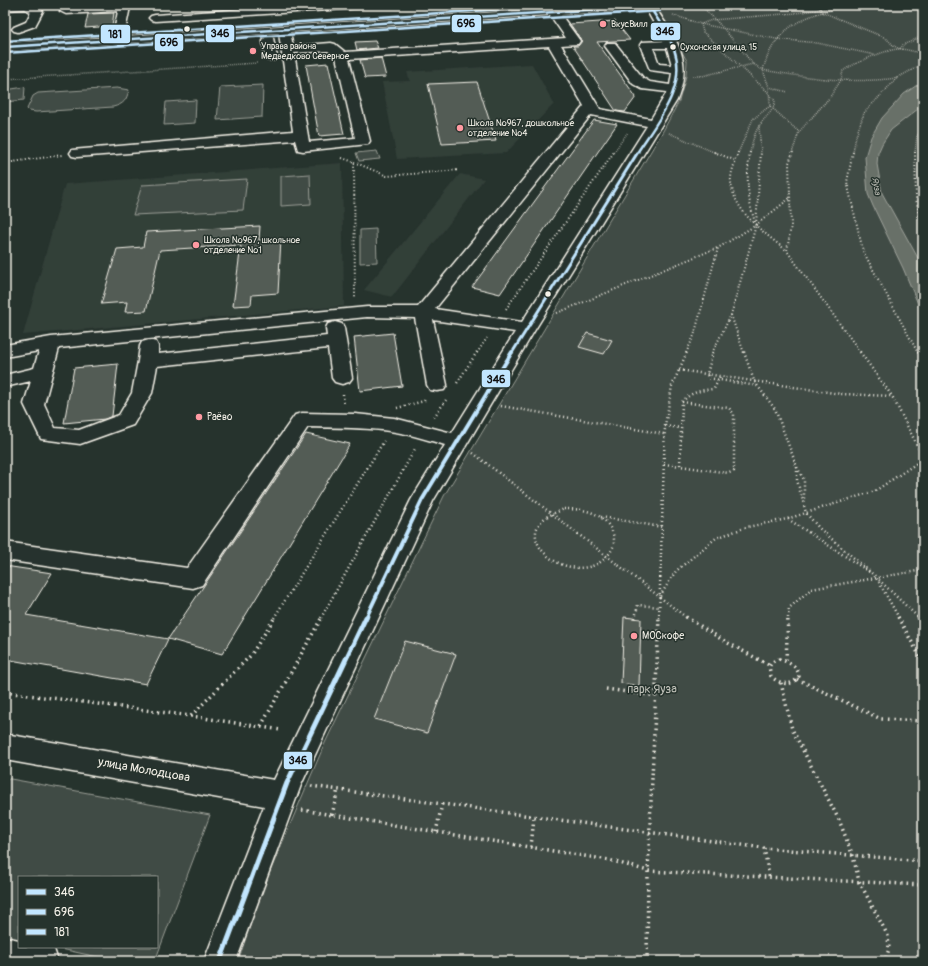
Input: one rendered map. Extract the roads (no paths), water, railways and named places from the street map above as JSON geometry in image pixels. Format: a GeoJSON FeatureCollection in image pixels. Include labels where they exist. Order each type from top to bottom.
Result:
{"type":"FeatureCollection","features":[{"type":"Feature","properties":{"kind":"street"},"geometry":{"type":"LineString","coordinates":[[155,18],[245,8],[361,5]]}},
{"type":"Feature","properties":{"kind":"street"},"geometry":{"type":"LineString","coordinates":[[374,5],[380,23]]}},
{"type":"Feature","properties":{"kind":"street"},"geometry":{"type":"LineString","coordinates":[[411,5],[417,21]]}},
{"type":"Feature","properties":{"kind":"street"},"geometry":{"type":"LineString","coordinates":[[469,5],[468,9],[472,17]]}},
{"type":"Feature","properties":{"kind":"street"},"geometry":{"type":"LineString","coordinates":[[220,961],[282,795],[422,500],[527,328],[660,128],[678,77],[677,56],[655,5],[553,12],[515,10],[472,17],[380,23],[287,45]]}},
{"type":"Feature","properties":{"kind":"street"},"geometry":{"type":"LineString","coordinates":[[57,44],[67,15],[124,6],[118,40]]}},
{"type":"Feature","properties":{"kind":"street"},"geometry":{"type":"LineString","coordinates":[[5,7],[48,7]]}},
{"type":"Feature","properties":{"kind":"street"},"geometry":{"type":"LineString","coordinates":[[18,29],[31,24],[31,7]]}},
{"type":"Feature","properties":{"kind":"street"},"geometry":{"type":"LineString","coordinates":[[245,8],[247,31]]}},
{"type":"Feature","properties":{"kind":"street"},"geometry":{"type":"LineString","coordinates":[[342,56],[574,41],[553,12]]}},
{"type":"Feature","properties":{"kind":"street"},"geometry":{"type":"LineString","coordinates":[[287,45],[560,22]]}},
{"type":"Feature","properties":{"kind":"street"},"geometry":{"type":"LineString","coordinates":[[5,47],[247,31],[268,36],[287,45],[331,47],[342,56],[363,141],[303,147],[287,45]]}},
{"type":"Feature","properties":{"kind":"street"},"geometry":{"type":"LineString","coordinates":[[5,59],[202,46],[203,34]]}},
{"type":"Feature","properties":{"kind":"street"},"geometry":{"type":"LineString","coordinates":[[217,44],[268,36]]}},
{"type":"Feature","properties":{"kind":"street"},"geometry":{"type":"LineString","coordinates":[[268,36],[271,57]]}},
{"type":"Feature","properties":{"kind":"street"},"geometry":{"type":"LineString","coordinates":[[553,42],[595,112],[637,120],[660,128]]}},
{"type":"Feature","properties":{"kind":"street"},"geometry":{"type":"LineString","coordinates":[[671,44],[646,45],[654,67],[678,70]]}},
{"type":"Feature","properties":{"kind":"street"},"geometry":{"type":"LineString","coordinates":[[611,46],[638,82],[647,86],[674,89]]}},
{"type":"Feature","properties":{"kind":"street"},"geometry":{"type":"LineString","coordinates":[[422,313],[592,105]]}},
{"type":"Feature","properties":{"kind":"street"},"geometry":{"type":"LineString","coordinates":[[77,153],[301,135]]}},
{"type":"Feature","properties":{"kind":"street"},"geometry":{"type":"LineString","coordinates":[[5,351],[51,342],[355,313],[422,313],[527,328]]}},
{"type":"Feature","properties":{"kind":"street"},"geometry":{"type":"LineString","coordinates":[[422,313],[447,389]]}},
{"type":"Feature","properties":{"kind":"street"},"geometry":{"type":"LineString","coordinates":[[333,315],[342,378]]}},
{"type":"Feature","properties":{"kind":"street"},"geometry":{"type":"LineString","coordinates":[[51,342],[34,404],[48,434],[80,437],[126,420],[142,393],[148,361],[149,333]]}},
{"type":"Feature","properties":{"kind":"street"},"geometry":{"type":"LineString","coordinates":[[148,361],[337,342]]}},
{"type":"Feature","properties":{"kind":"street"},"geometry":{"type":"LineString","coordinates":[[5,381],[43,372]]}},
{"type":"Feature","properties":{"kind":"street"},"geometry":{"type":"LineString","coordinates":[[5,551],[194,578],[302,420],[394,425],[424,432],[457,444]]}},
{"type":"Feature","properties":{"kind":"street","name":"улица Молодцова"},"geometry":{"type":"LineString","coordinates":[[5,747],[282,795]]}},
{"type":"Feature","properties":{"kind":"street"},"geometry":{"type":"LineString","coordinates":[[5,953],[42,961]]}},
{"type":"Feature","properties":{"kind":"water","name":"Яуза"},"geometry":{"type":"Polygon","coordinates":[[[923,81],[923,105],[891,130],[878,153],[877,164],[882,193],[923,267],[923,316],[903,268],[868,194],[865,157],[871,137],[882,118],[904,94],[923,81]]]}},
{"type":"Feature","properties":{"kind":"place","name":"ВкусВилл"},"geometry":{"type":"Point","coordinates":[603,24]}},
{"type":"Feature","properties":{"kind":"place","name":"Сухонская улица, 15"},"geometry":{"type":"Point","coordinates":[673,47]}},
{"type":"Feature","properties":{"kind":"place","name":"Управа района Медведково Северное"},"geometry":{"type":"Point","coordinates":[253,51]}},
{"type":"Feature","properties":{"kind":"place","name":"Школа №967, дошкольное отделение №4"},"geometry":{"type":"Point","coordinates":[460,128]}},
{"type":"Feature","properties":{"kind":"place","name":"Школа №967, школьное отделение №1"},"geometry":{"type":"Point","coordinates":[196,245]}},
{"type":"Feature","properties":{"kind":"place","name":"Раёво"},"geometry":{"type":"Point","coordinates":[199,417]}},
{"type":"Feature","properties":{"kind":"place","name":"МОСкофе"},"geometry":{"type":"Point","coordinates":[634,636]}},
{"type":"Feature","properties":{"kind":"park label","name":"парк Яуза"},"geometry":{"type":"Point","coordinates":[652,689]}}]}
